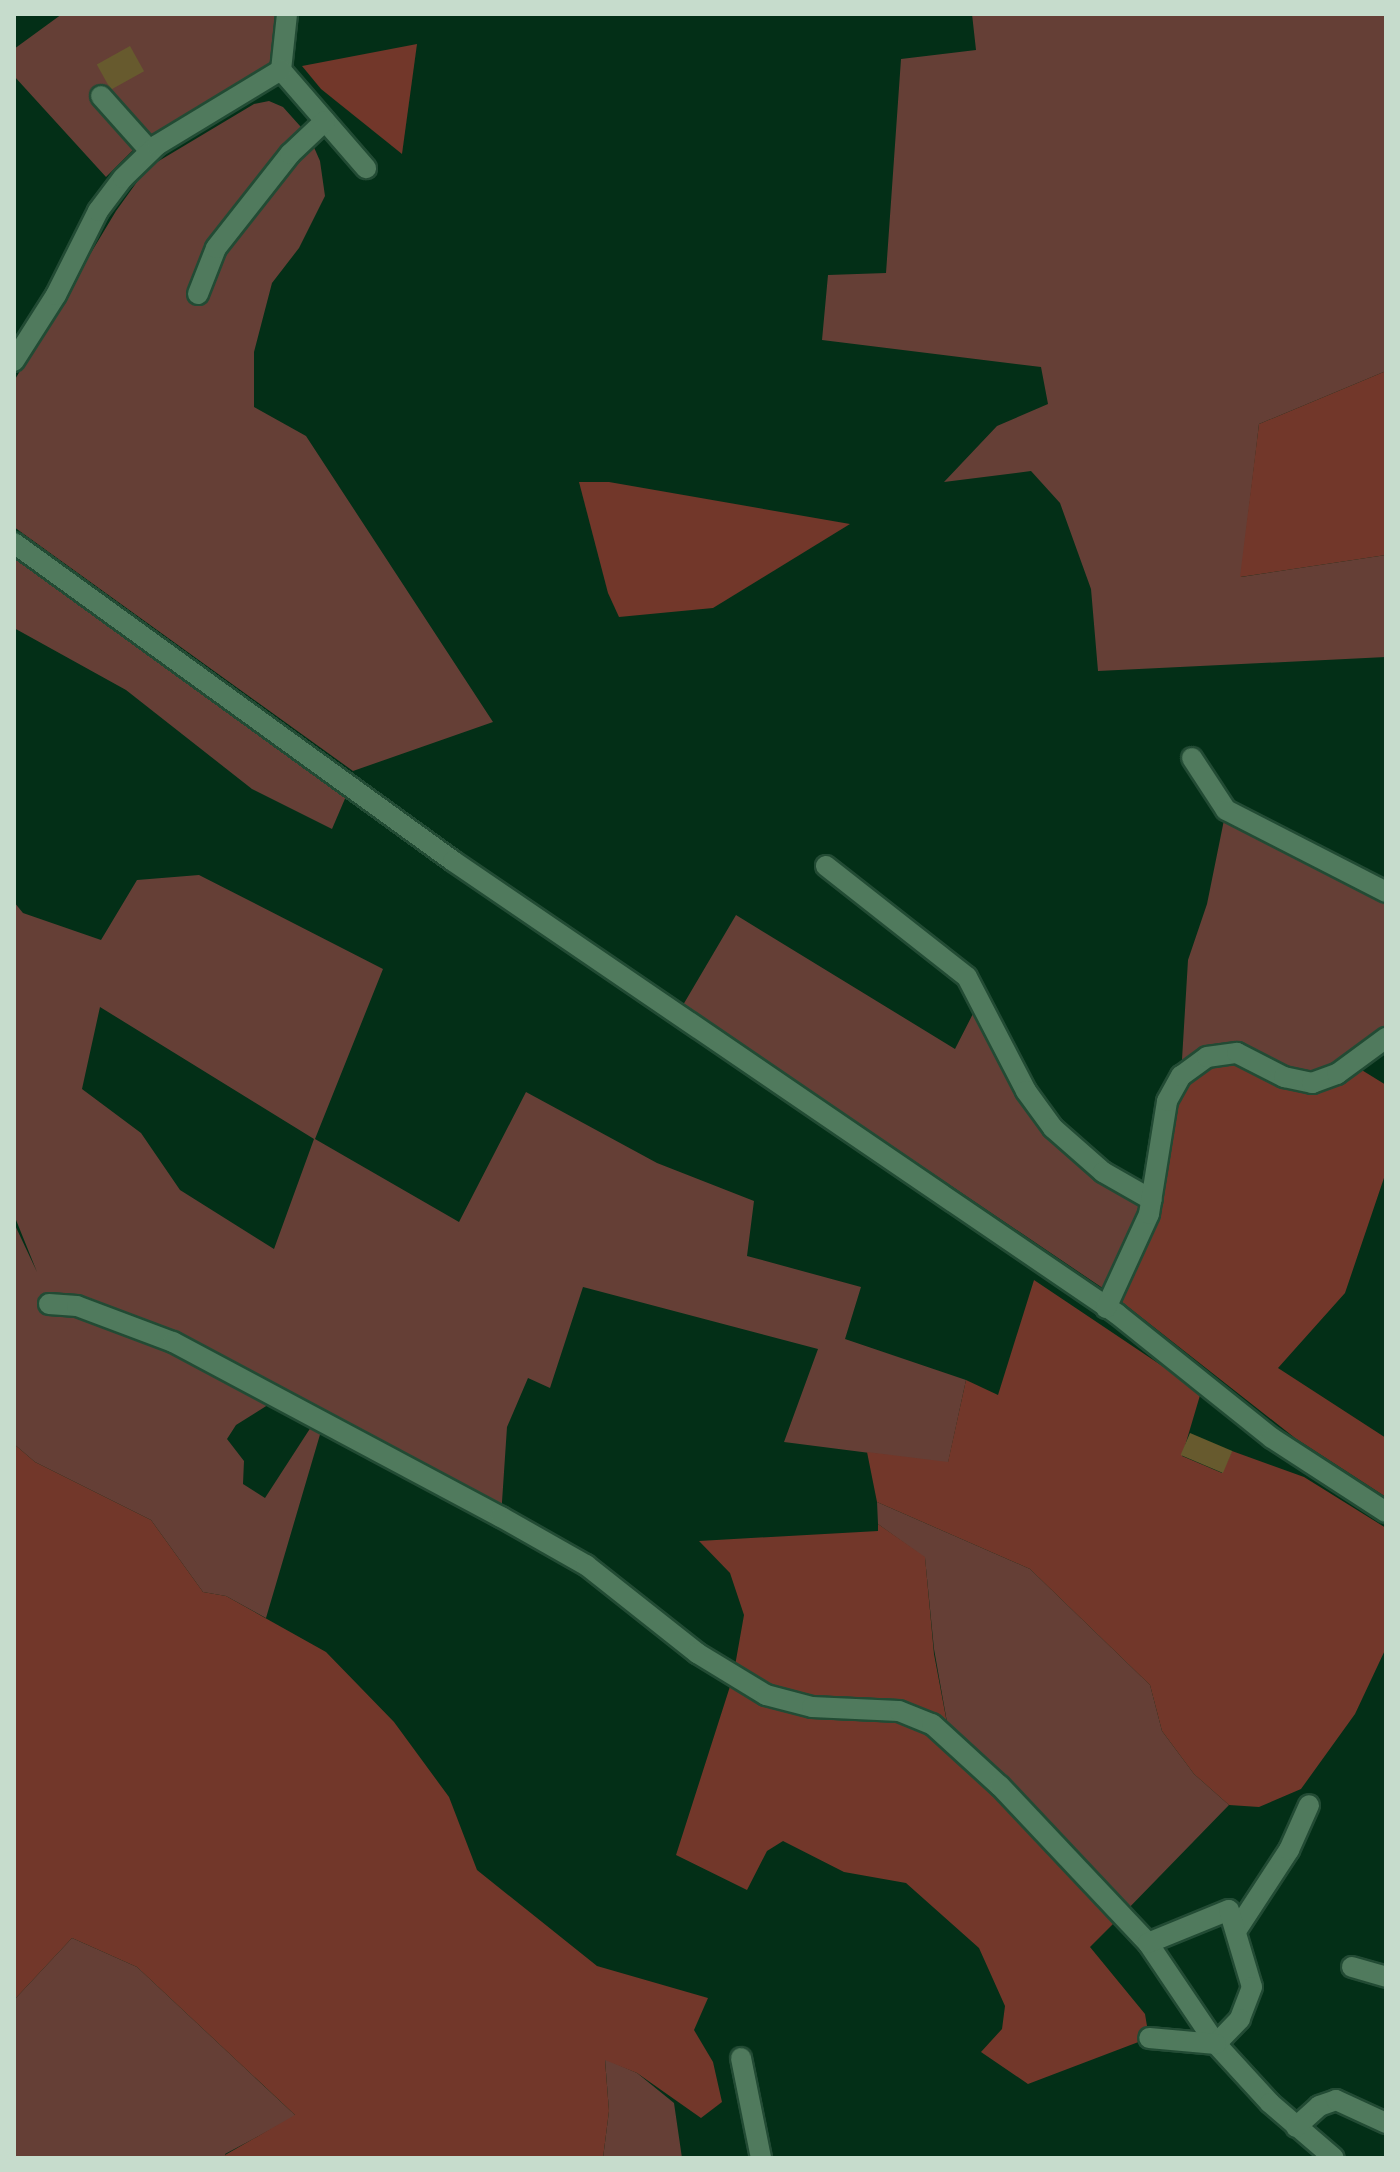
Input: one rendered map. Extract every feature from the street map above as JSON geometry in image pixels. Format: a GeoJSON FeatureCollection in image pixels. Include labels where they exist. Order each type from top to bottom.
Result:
{"type":"FeatureCollection","features":[{"type":"Feature","properties":{"kind":"street"},"geometry":{"type":"LineString","coordinates":[[287,14],[281,70],[366,168]]}},
{"type":"Feature","properties":{"kind":"street"},"geometry":{"type":"LineString","coordinates":[[14,361],[56,295],[98,211],[150,151],[281,70]]}},
{"type":"Feature","properties":{"kind":"street"},"geometry":{"type":"LineString","coordinates":[[101,96],[150,151]]}},
{"type":"Feature","properties":{"kind":"street"},"geometry":{"type":"LineString","coordinates":[[198,294],[216,248],[290,154],[325,121]]}},
{"type":"Feature","properties":{"kind":"street"},"geometry":{"type":"LineString","coordinates":[[14,543],[478,878],[1106,1308],[1272,1438],[1386,1512]]}},
{"type":"Feature","properties":{"kind":"street"},"geometry":{"type":"LineString","coordinates":[[1192,758],[1226,810],[1386,892]]}},
{"type":"Feature","properties":{"kind":"street"},"geometry":{"type":"LineString","coordinates":[[826,866],[967,977],[1026,1091],[1053,1128],[1103,1172],[1152,1200]]}},
{"type":"Feature","properties":{"kind":"street"},"geometry":{"type":"LineString","coordinates":[[1106,1308],[1152,1200],[1167,1101],[1194,1064],[1207,1057],[1237,1053],[1284,1077],[1312,1083],[1337,1074],[1386,1038]]}},
{"type":"Feature","properties":{"kind":"street"},"geometry":{"type":"LineString","coordinates":[[49,1304],[77,1306],[173,1342],[488,1510],[586,1565],[697,1653],[766,1695],[812,1707],[917,1716],[1000,1786],[1148,1943],[1216,2044],[1296,2127],[1334,2158]]}},
{"type":"Feature","properties":{"kind":"street"},"geometry":{"type":"LineString","coordinates":[[1236,1931],[1289,1850],[1309,1805]]}},
{"type":"Feature","properties":{"kind":"street"},"geometry":{"type":"LineString","coordinates":[[1148,1943],[1229,1910],[1252,1995],[1240,2019],[1216,2044]]}},
{"type":"Feature","properties":{"kind":"street"},"geometry":{"type":"LineString","coordinates":[[1352,1967],[1386,1977]]}},
{"type":"Feature","properties":{"kind":"street"},"geometry":{"type":"LineString","coordinates":[[1149,2038],[1216,2044]]}},
{"type":"Feature","properties":{"kind":"street"},"geometry":{"type":"LineString","coordinates":[[741,2058],[761,2158]]}},
{"type":"Feature","properties":{"kind":"street"},"geometry":{"type":"LineString","coordinates":[[1296,2127],[1319,2106],[1336,2100],[1386,2123]]}},
{"type":"Feature","properties":{"kind":"shaded area"},"geometry":{"type":"Polygon","coordinates":[[[62,14],[287,14],[283,55],[133,150],[106,177],[14,76],[14,49],[62,14]]]}},
{"type":"Feature","properties":{"kind":"shaded area"},"geometry":{"type":"Polygon","coordinates":[[[972,14],[1386,14],[1386,371],[1259,424],[1241,577],[1386,555],[1386,657],[1098,671],[1091,589],[1060,503],[1031,471],[944,482],[997,426],[1048,404],[1041,367],[822,340],[828,275],[886,273],[901,59],[976,50],[972,14]]]}},
{"type":"Feature","properties":{"kind":"shaded area"},"geometry":{"type":"Polygon","coordinates":[[[417,44],[402,154],[321,89],[302,66],[417,44]]]}},
{"type":"Feature","properties":{"kind":"shaded area"},"geometry":{"type":"Polygon","coordinates":[[[269,101],[283,107],[309,136],[320,161],[325,196],[299,248],[272,283],[254,352],[254,407],[306,436],[493,722],[353,771],[14,527],[14,381],[116,211],[147,168],[254,104],[269,101]]]}},
{"type":"Feature","properties":{"kind":"shaded area"},"geometry":{"type":"Polygon","coordinates":[[[1386,371],[1386,555],[1240,577],[1259,424],[1386,371]]]}},
{"type":"Feature","properties":{"kind":"shaded area"},"geometry":{"type":"Polygon","coordinates":[[[579,482],[609,482],[850,524],[713,608],[619,617],[608,593],[579,482]]]}},
{"type":"Feature","properties":{"kind":"shaded area"},"geometry":{"type":"Polygon","coordinates":[[[14,555],[347,794],[332,829],[252,789],[126,690],[14,628],[14,555]]]}},
{"type":"Feature","properties":{"kind":"shaded area"},"geometry":{"type":"Polygon","coordinates":[[[1226,810],[1386,892],[1386,1038],[1337,1074],[1181,1076],[1188,960],[1207,904],[1226,810]]]}},
{"type":"Feature","properties":{"kind":"shaded area"},"geometry":{"type":"Polygon","coordinates":[[[199,875],[383,969],[315,1139],[459,1222],[526,1092],[657,1163],[754,1201],[747,1256],[861,1287],[845,1339],[966,1380],[948,1463],[784,1442],[818,1349],[583,1287],[550,1388],[528,1378],[507,1427],[501,1517],[324,1421],[266,1618],[226,1596],[203,1592],[151,1520],[35,1462],[14,1444],[14,1223],[37,1272],[14,1215],[14,902],[23,913],[101,940],[137,880],[199,875]],[[100,1007],[82,1089],[141,1133],[180,1190],[274,1249],[314,1139],[100,1007]],[[271,1403],[236,1425],[227,1439],[244,1461],[243,1484],[265,1498],[311,1427],[271,1403]]]}},
{"type":"Feature","properties":{"kind":"shaded area"},"geometry":{"type":"Polygon","coordinates":[[[736,915],[955,1049],[981,998],[1053,1128],[1152,1200],[1113,1295],[683,1005],[736,915]]]}},
{"type":"Feature","properties":{"kind":"shaded area"},"geometry":{"type":"Polygon","coordinates":[[[1222,1053],[1301,1082],[1352,1064],[1386,1085],[1386,1172],[1345,1293],[1278,1368],[1386,1438],[1386,1497],[1295,1438],[1113,1295],[1127,1268],[1167,1101],[1222,1053]]]}},
{"type":"Feature","properties":{"kind":"shaded area"},"geometry":{"type":"Polygon","coordinates":[[[1034,1280],[1201,1392],[1182,1456],[1222,1473],[1232,1451],[1304,1477],[1386,1528],[1386,1648],[1355,1714],[1301,1789],[1259,1807],[1229,1805],[1194,1774],[1162,1731],[1150,1685],[1030,1569],[877,1502],[867,1452],[948,1462],[966,1380],[998,1395],[1034,1280]]]}},
{"type":"Feature","properties":{"kind":"shaded area"},"geometry":{"type":"Polygon","coordinates":[[[14,1444],[35,1462],[151,1520],[203,1592],[226,1596],[326,1652],[394,1722],[449,1797],[477,1870],[597,1966],[708,1998],[694,2030],[713,2062],[722,2102],[701,2118],[637,2073],[605,2060],[609,2111],[603,2158],[227,2158],[225,2155],[295,2115],[137,1967],[72,1938],[14,2000],[14,1444]]]}},
{"type":"Feature","properties":{"kind":"shaded area"},"geometry":{"type":"Polygon","coordinates":[[[877,1502],[1030,1569],[1150,1685],[1162,1731],[1194,1774],[1229,1805],[1122,1915],[950,1739],[934,1649],[925,1558],[878,1524],[877,1502]]]}},
{"type":"Feature","properties":{"kind":"shaded area"},"geometry":{"type":"Polygon","coordinates":[[[878,1524],[925,1557],[934,1654],[950,1739],[1122,1915],[1090,1947],[1145,2014],[1149,2038],[1028,2084],[981,2052],[1002,2029],[1005,2006],[979,1948],[906,1883],[844,1872],[783,1841],[767,1851],[747,1890],[676,1855],[733,1677],[744,1615],[730,1573],[699,1541],[878,1531],[878,1524]]]}},
{"type":"Feature","properties":{"kind":"shaded area"},"geometry":{"type":"Polygon","coordinates":[[[72,1938],[137,1967],[296,2116],[225,2154],[227,2158],[14,2158],[14,2000],[72,1938]]]}},
{"type":"Feature","properties":{"kind":"shaded area"},"geometry":{"type":"Polygon","coordinates":[[[605,2059],[637,2073],[674,2103],[682,2158],[603,2158],[609,2111],[605,2059]]]}},
{"type":"Feature","properties":{"kind":"building"},"geometry":{"type":"Polygon","coordinates":[[[130,46],[144,71],[111,90],[97,64],[130,46]]]}},
{"type":"Feature","properties":{"kind":"building"},"geometry":{"type":"Polygon","coordinates":[[[1190,1433],[1232,1451],[1223,1473],[1181,1455],[1190,1433]]]}}]}
